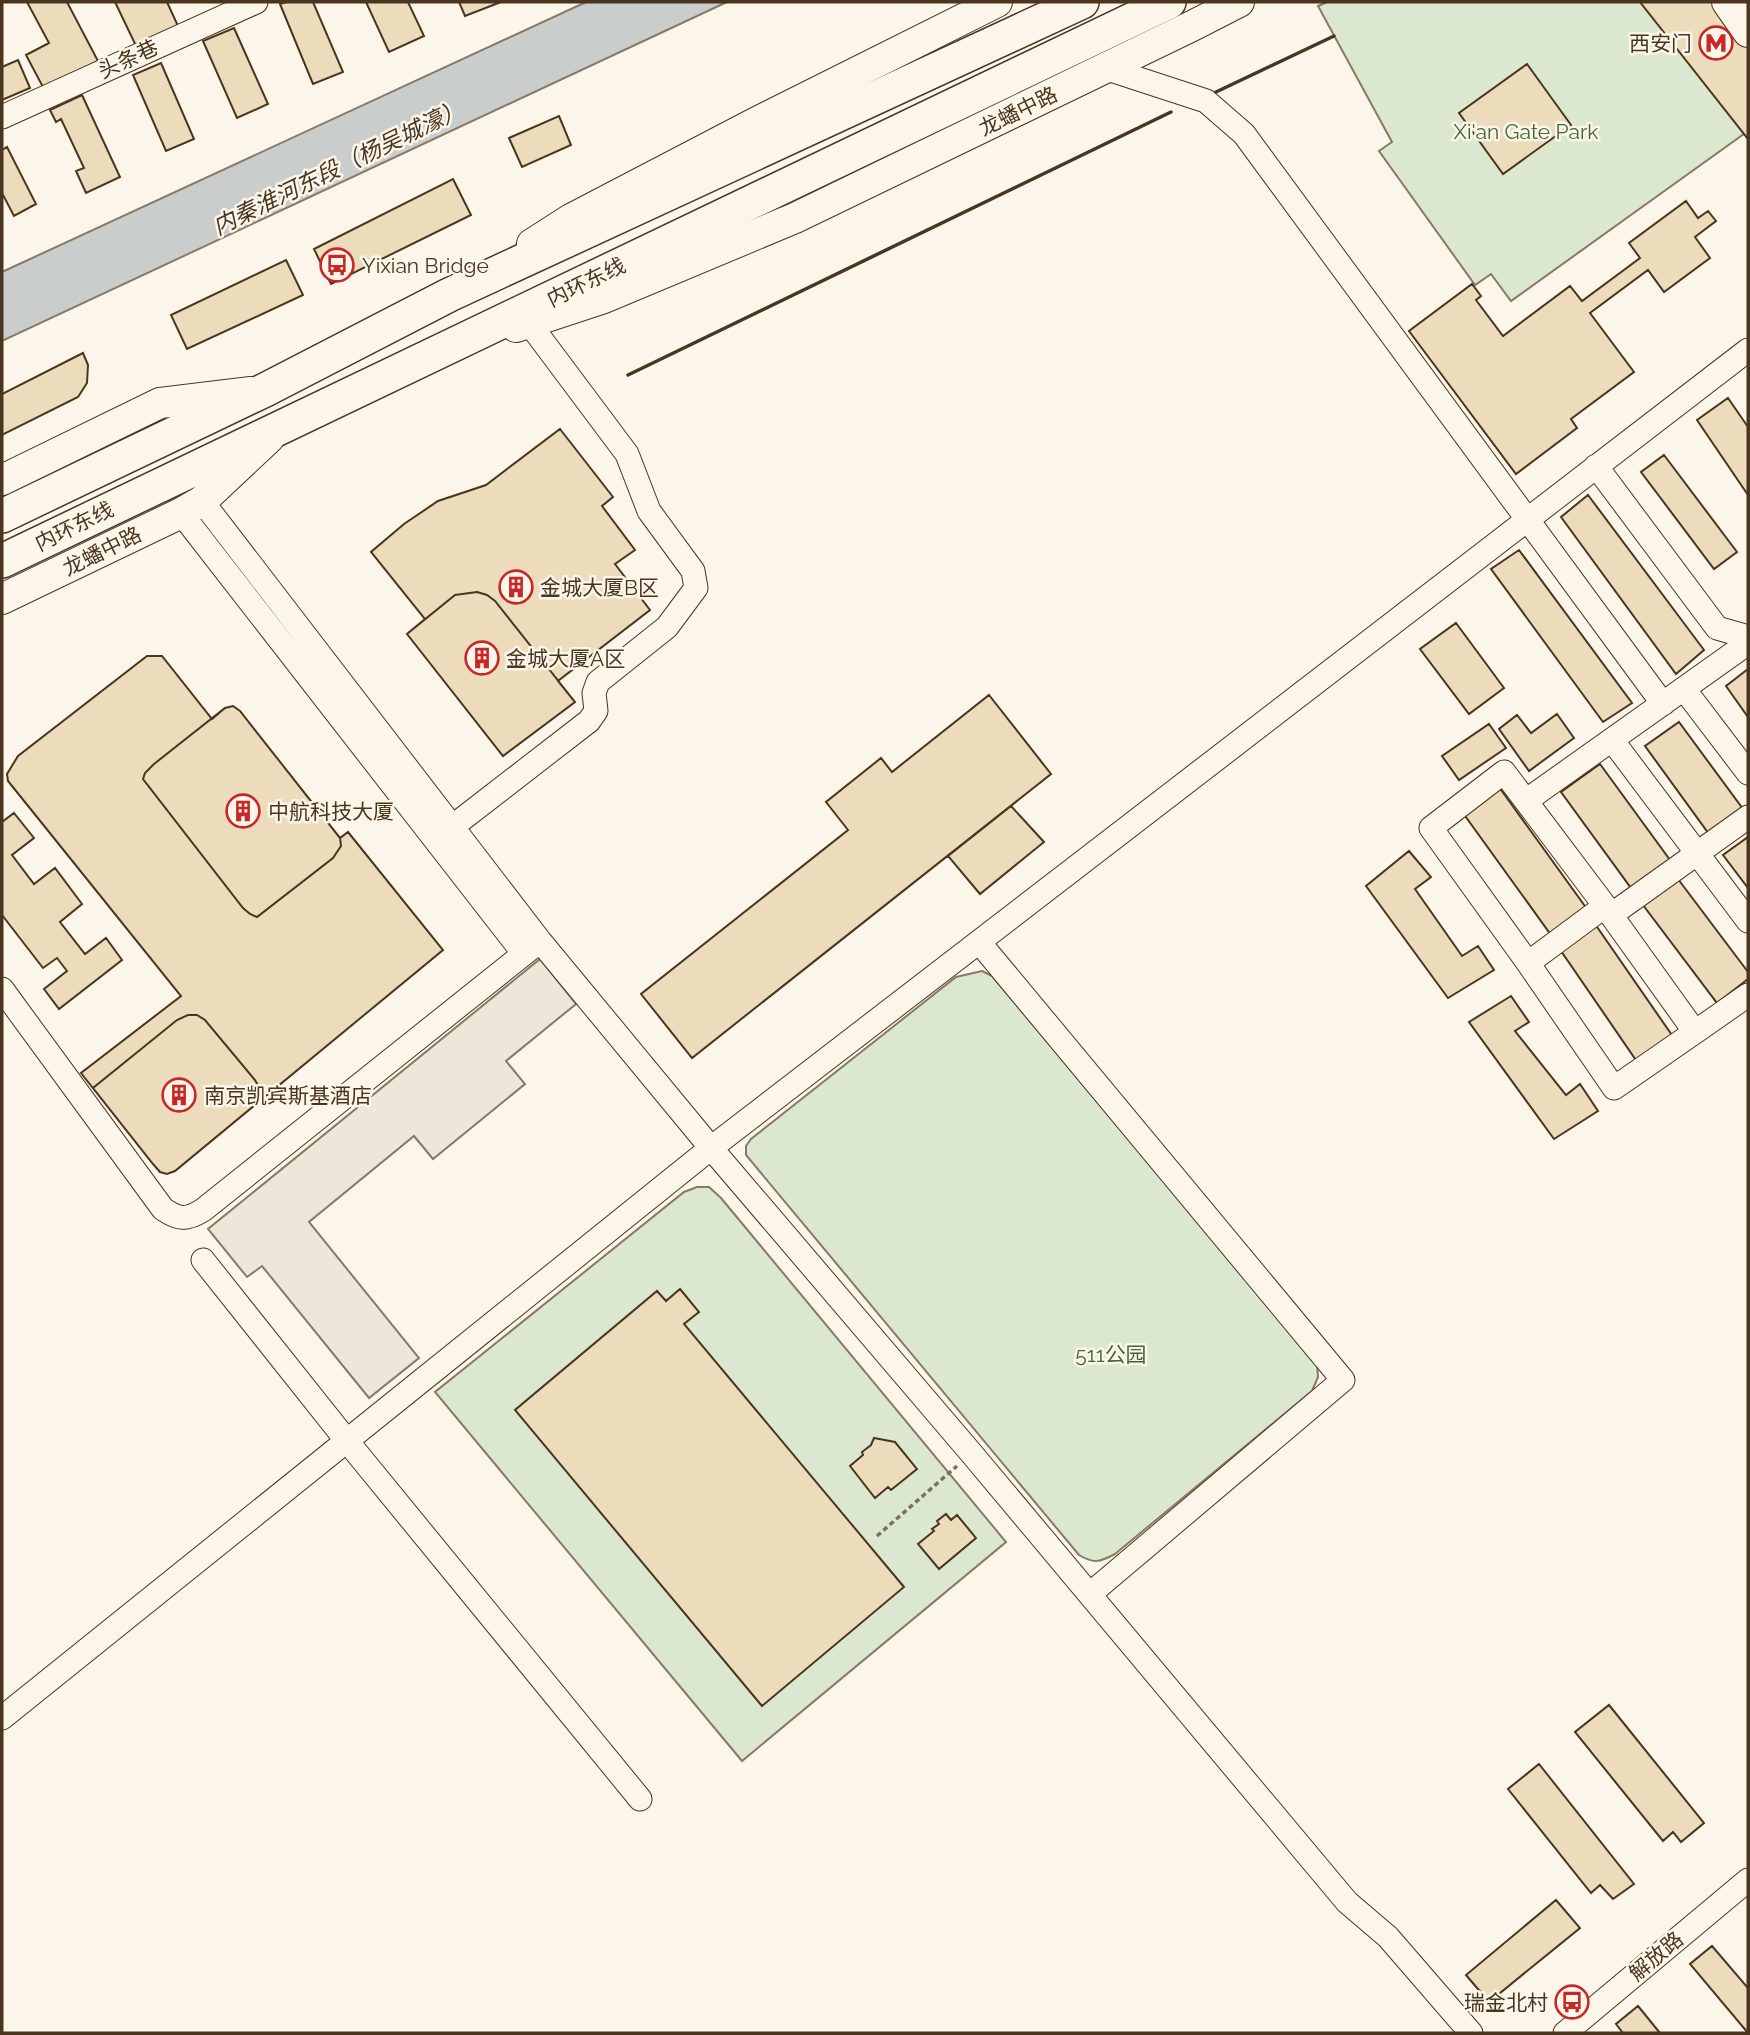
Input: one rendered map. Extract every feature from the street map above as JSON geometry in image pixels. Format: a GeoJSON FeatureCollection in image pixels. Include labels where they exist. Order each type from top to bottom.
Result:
{"type":"FeatureCollection","features":[{"type":"Feature","properties":{"kind":"highway","name":"内环东线"},"geometry":{"type":"LineString","coordinates":[[2,516],[265,390],[449,295],[1082,2]]}},
{"type":"Feature","properties":{"kind":"highway","name":"内环东线"},"geometry":{"type":"LineString","coordinates":[[2,561],[1169,2]]}},
{"type":"Feature","properties":{"kind":"main road"},"geometry":{"type":"LineString","coordinates":[[449,295],[571,219],[997,2]]}},
{"type":"Feature","properties":{"kind":"main road","name":"龙蟠中路"},"geometry":{"type":"LineString","coordinates":[[433,355],[604,298],[795,218],[1239,2]]}},
{"type":"Feature","properties":{"kind":"main road"},"geometry":{"type":"LineString","coordinates":[[1727,2],[1748,32]]}},
{"type":"Feature","properties":{"kind":"main road"},"geometry":{"type":"LineString","coordinates":[[2,480],[160,403],[265,390]]}},
{"type":"Feature","properties":{"kind":"main road","name":"龙蟠中路"},"geometry":{"type":"LineString","coordinates":[[2,599],[191,507],[281,427]]}},
{"type":"Feature","properties":{"kind":"street","name":"头条巷"},"geometry":{"type":"LineString","coordinates":[[2,117],[256,2]]}},
{"type":"Feature","properties":{"kind":"street"},"geometry":{"type":"LineString","coordinates":[[1105,68],[1206,101],[1244,134],[1663,704]]}},
{"type":"Feature","properties":{"kind":"street"},"geometry":{"type":"LineString","coordinates":[[452,827],[589,721],[596,712],[594,693],[598,682],[667,627],[696,589],[693,571],[649,511],[627,454],[529,323]]}},
{"type":"Feature","properties":{"kind":"street"},"geometry":{"type":"LineString","coordinates":[[2,1718],[711,1148],[1748,350]]}},
{"type":"Feature","properties":{"kind":"street"},"geometry":{"type":"LineString","coordinates":[[1596,466],[1717,628],[1748,638]]}},
{"type":"Feature","properties":{"kind":"street"},"geometry":{"type":"LineString","coordinates":[[191,507],[452,827],[532,947]]}},
{"type":"Feature","properties":{"kind":"street"},"geometry":{"type":"LineString","coordinates":[[191,507],[532,947],[711,1148],[972,1454],[1347,1902],[1388,1937],[1471,2033]]}},
{"type":"Feature","properties":{"kind":"street"},"geometry":{"type":"LineString","coordinates":[[1527,800],[1748,643]]}},
{"type":"Feature","properties":{"kind":"street"},"geometry":{"type":"LineString","coordinates":[[1684,689],[1748,773]]}},
{"type":"Feature","properties":{"kind":"street"},"geometry":{"type":"LineString","coordinates":[[1612,740],[1748,921]]}},
{"type":"Feature","properties":{"kind":"street"},"geometry":{"type":"LineString","coordinates":[[1695,1032],[1608,910],[1504,772],[1430,828],[1614,1088],[1695,1032],[1748,995]]}},
{"type":"Feature","properties":{"kind":"street"},"geometry":{"type":"LineString","coordinates":[[1528,963],[1748,817]]}},
{"type":"Feature","properties":{"kind":"street"},"geometry":{"type":"LineString","coordinates":[[979,942],[1343,1380],[1090,1594]]}},
{"type":"Feature","properties":{"kind":"street"},"geometry":{"type":"LineString","coordinates":[[2,989],[163,1209],[176,1218],[190,1219],[532,947]]}},
{"type":"Feature","properties":{"kind":"street"},"geometry":{"type":"LineString","coordinates":[[203,1260],[640,1800]]}},
{"type":"Feature","properties":{"kind":"street","name":"解放路"},"geometry":{"type":"LineString","coordinates":[[1565,2033],[1748,1880]]}},
{"type":"Feature","properties":{"kind":"path"},"geometry":{"type":"LineString","coordinates":[[877,1536],[972,1454]]}},
{"type":"Feature","properties":{"kind":"green space","name":"Xi'an Gate Park"},"geometry":{"type":"Polygon","coordinates":[[[1327,2],[1678,2],[1748,91],[1748,131],[1511,301],[1491,274],[1475,285],[1379,151],[1392,142],[1318,6],[1327,2]]]}},
{"type":"Feature","properties":{"kind":"green space","name":"511公园"},"geometry":{"type":"Polygon","coordinates":[[[982,971],[992,976],[1317,1364],[1318,1377],[1312,1391],[1115,1554],[1101,1560],[1093,1561],[1079,1555],[746,1155],[746,1146],[751,1139],[956,977],[982,971]]]}},
{"type":"Feature","properties":{"kind":"green space"},"geometry":{"type":"Polygon","coordinates":[[[697,1187],[709,1187],[721,1198],[1006,1542],[742,1761],[435,1392],[684,1192],[697,1187]]]}},
{"type":"Feature","properties":{"kind":"shaded area"},"geometry":{"type":"Polygon","coordinates":[[[540,959],[576,1004],[506,1061],[525,1084],[433,1159],[414,1136],[309,1222],[419,1358],[369,1398],[262,1266],[247,1277],[208,1229],[540,959]]]}},
{"type":"Feature","properties":{"kind":"water","name":"内秦淮河东段（杨吴城濠）"},"geometry":{"type":"Polygon","coordinates":[[[586,2],[727,2],[2,341],[2,272],[586,2]]]}},
{"type":"Feature","properties":{"kind":"building"},"geometry":{"type":"Polygon","coordinates":[[[27,2],[67,2],[98,61],[44,89],[26,55],[49,43],[27,2]]]}},
{"type":"Feature","properties":{"kind":"building"},"geometry":{"type":"Polygon","coordinates":[[[115,2],[167,2],[178,26],[136,46],[115,2]]]}},
{"type":"Feature","properties":{"kind":"building"},"geometry":{"type":"Polygon","coordinates":[[[313,2],[343,72],[313,84],[280,4],[313,2]]]}},
{"type":"Feature","properties":{"kind":"building"},"geometry":{"type":"Polygon","coordinates":[[[366,2],[408,2],[424,36],[389,52],[366,2]]]}},
{"type":"Feature","properties":{"kind":"building"},"geometry":{"type":"Polygon","coordinates":[[[459,2],[501,2],[465,16],[459,2]]]}},
{"type":"Feature","properties":{"kind":"building"},"geometry":{"type":"Polygon","coordinates":[[[1640,2],[1725,2],[1748,31],[1748,139],[1640,2]]]}},
{"type":"Feature","properties":{"kind":"building"},"geometry":{"type":"Polygon","coordinates":[[[234,28],[268,104],[237,118],[203,41],[234,28]]]}},
{"type":"Feature","properties":{"kind":"building"},"geometry":{"type":"Polygon","coordinates":[[[18,60],[30,88],[2,100],[2,67],[18,60]]]}},
{"type":"Feature","properties":{"kind":"building"},"geometry":{"type":"Polygon","coordinates":[[[161,63],[194,139],[166,151],[133,75],[161,63]]]}},
{"type":"Feature","properties":{"kind":"building"},"geometry":{"type":"Polygon","coordinates":[[[1527,64],[1571,125],[1503,174],[1459,113],[1527,64]]]}},
{"type":"Feature","properties":{"kind":"building"},"geometry":{"type":"Polygon","coordinates":[[[82,95],[120,177],[86,193],[76,171],[84,168],[61,119],[56,122],[50,110],[82,95]]]}},
{"type":"Feature","properties":{"kind":"building"},"geometry":{"type":"Polygon","coordinates":[[[559,116],[571,145],[522,167],[509,138],[559,116]]]}},
{"type":"Feature","properties":{"kind":"building"},"geometry":{"type":"Polygon","coordinates":[[[7,147],[36,204],[14,216],[2,193],[2,150],[7,147]]]}},
{"type":"Feature","properties":{"kind":"building"},"geometry":{"type":"Polygon","coordinates":[[[453,179],[471,215],[331,284],[314,249],[453,179]]]}},
{"type":"Feature","properties":{"kind":"building"},"geometry":{"type":"Polygon","coordinates":[[[1686,201],[1698,218],[1708,211],[1716,221],[1695,237],[1710,258],[1664,292],[1648,270],[1590,313],[1634,372],[1571,419],[1577,428],[1516,474],[1409,331],[1472,284],[1481,296],[1476,300],[1503,336],[1570,286],[1582,301],[1640,258],[1629,243],[1686,201]]]}},
{"type":"Feature","properties":{"kind":"building"},"geometry":{"type":"Polygon","coordinates":[[[286,260],[303,295],[187,349],[171,315],[286,260]]]}},
{"type":"Feature","properties":{"kind":"building"},"geometry":{"type":"Polygon","coordinates":[[[83,353],[88,365],[87,383],[78,397],[2,435],[2,394],[83,353]]]}},
{"type":"Feature","properties":{"kind":"building"},"geometry":{"type":"Polygon","coordinates":[[[1728,398],[1748,427],[1748,495],[1697,420],[1728,398]]]}},
{"type":"Feature","properties":{"kind":"building","name":"金城大厦B区"},"geometry":{"type":"Polygon","coordinates":[[[560,429],[613,497],[602,506],[635,550],[615,564],[650,610],[558,681],[575,702],[503,756],[407,634],[425,619],[371,552],[404,524],[438,501],[486,485],[560,429]]]}},
{"type":"Feature","properties":{"kind":"building"},"geometry":{"type":"Polygon","coordinates":[[[1664,455],[1737,552],[1714,569],[1641,472],[1664,455]]]}},
{"type":"Feature","properties":{"kind":"building"},"geometry":{"type":"Polygon","coordinates":[[[1588,495],[1704,650],[1676,674],[1561,517],[1588,495]]]}},
{"type":"Feature","properties":{"kind":"building"},"geometry":{"type":"Polygon","coordinates":[[[1519,550],[1632,703],[1603,722],[1491,569],[1519,550]]]}},
{"type":"Feature","properties":{"kind":"building","name":"金城大厦A区"},"geometry":{"type":"Polygon","coordinates":[[[477,592],[495,601],[575,702],[503,756],[407,634],[455,595],[477,592]]]}},
{"type":"Feature","properties":{"kind":"building"},"geometry":{"type":"Polygon","coordinates":[[[1456,623],[1504,688],[1469,714],[1420,649],[1456,623]]]}},
{"type":"Feature","properties":{"kind":"building"},"geometry":{"type":"Polygon","coordinates":[[[147,656],[162,656],[212,719],[225,708],[233,706],[240,711],[340,838],[348,832],[443,950],[175,1171],[167,1174],[160,1172],[153,1164],[81,1073],[181,996],[8,781],[7,774],[18,756],[147,656]]]}},
{"type":"Feature","properties":{"kind":"building"},"geometry":{"type":"Polygon","coordinates":[[[1748,669],[1748,717],[1726,686],[1748,669]]]}},
{"type":"Feature","properties":{"kind":"building"},"geometry":{"type":"Polygon","coordinates":[[[989,695],[1051,774],[692,1058],[641,994],[848,830],[826,802],[881,758],[892,772],[989,695]]]}},
{"type":"Feature","properties":{"kind":"building","name":"中航科技大厦"},"geometry":{"type":"Polygon","coordinates":[[[233,706],[240,711],[340,838],[341,846],[333,858],[257,917],[243,908],[143,779],[154,764],[225,708],[233,706]]]}},
{"type":"Feature","properties":{"kind":"building"},"geometry":{"type":"Polygon","coordinates":[[[1557,714],[1574,738],[1529,771],[1499,729],[1517,715],[1531,733],[1557,714]]]}},
{"type":"Feature","properties":{"kind":"building"},"geometry":{"type":"Polygon","coordinates":[[[1679,722],[1743,809],[1709,834],[1645,746],[1679,722]]]}},
{"type":"Feature","properties":{"kind":"building"},"geometry":{"type":"Polygon","coordinates":[[[1489,724],[1506,748],[1459,780],[1442,756],[1489,724]]]}},
{"type":"Feature","properties":{"kind":"building"},"geometry":{"type":"Polygon","coordinates":[[[1600,764],[1670,860],[1631,888],[1561,792],[1600,764]]]}},
{"type":"Feature","properties":{"kind":"building"},"geometry":{"type":"Polygon","coordinates":[[[1499,787],[1587,909],[1551,935],[1463,813],[1499,787]]]}},
{"type":"Feature","properties":{"kind":"building"},"geometry":{"type":"Polygon","coordinates":[[[1011,806],[1044,842],[980,894],[948,856],[1011,806]]]}},
{"type":"Feature","properties":{"kind":"building"},"geometry":{"type":"Polygon","coordinates":[[[14,813],[34,838],[12,855],[34,884],[55,868],[82,904],[60,922],[85,954],[106,938],[122,960],[59,1009],[44,989],[67,971],[57,958],[43,968],[2,915],[2,822],[14,813]]]}},
{"type":"Feature","properties":{"kind":"building"},"geometry":{"type":"Polygon","coordinates":[[[1748,837],[1748,888],[1723,855],[1748,837]]]}},
{"type":"Feature","properties":{"kind":"building"},"geometry":{"type":"Polygon","coordinates":[[[1409,851],[1431,877],[1415,889],[1462,956],[1478,946],[1494,970],[1448,998],[1366,886],[1409,851]]]}},
{"type":"Feature","properties":{"kind":"building"},"geometry":{"type":"Polygon","coordinates":[[[1678,879],[1748,972],[1748,979],[1717,1003],[1643,905],[1678,879]]]}},
{"type":"Feature","properties":{"kind":"building"},"geometry":{"type":"Polygon","coordinates":[[[1595,924],[1676,1041],[1640,1066],[1559,948],[1595,924]]]}},
{"type":"Feature","properties":{"kind":"building"},"geometry":{"type":"Polygon","coordinates":[[[1511,996],[1529,1022],[1515,1031],[1566,1095],[1580,1084],[1598,1111],[1554,1139],[1469,1022],[1511,996]]]}},
{"type":"Feature","properties":{"kind":"building","name":"南京凯宾斯基酒店"},"geometry":{"type":"Polygon","coordinates":[[[188,1015],[197,1015],[205,1020],[255,1080],[260,1089],[261,1100],[175,1171],[167,1174],[160,1172],[153,1164],[93,1088],[177,1020],[188,1015]]]}},
{"type":"Feature","properties":{"kind":"building"},"geometry":{"type":"Polygon","coordinates":[[[680,1289],[699,1312],[684,1324],[904,1587],[762,1706],[515,1410],[657,1291],[666,1301],[680,1289]]]}},
{"type":"Feature","properties":{"kind":"building"},"geometry":{"type":"Polygon","coordinates":[[[874,1438],[895,1442],[917,1469],[891,1490],[888,1487],[875,1498],[850,1466],[863,1455],[862,1452],[871,1445],[874,1438]]]}},
{"type":"Feature","properties":{"kind":"building"},"geometry":{"type":"Polygon","coordinates":[[[946,1514],[951,1520],[957,1515],[976,1538],[939,1569],[918,1544],[934,1531],[932,1529],[939,1524],[937,1521],[946,1514]]]}},
{"type":"Feature","properties":{"kind":"building"},"geometry":{"type":"Polygon","coordinates":[[[1609,1705],[1704,1823],[1681,1842],[1673,1832],[1663,1841],[1575,1732],[1609,1705]]]}},
{"type":"Feature","properties":{"kind":"building"},"geometry":{"type":"Polygon","coordinates":[[[1539,1764],[1634,1884],[1613,1899],[1600,1885],[1591,1893],[1508,1789],[1539,1764]]]}},
{"type":"Feature","properties":{"kind":"building"},"geometry":{"type":"Polygon","coordinates":[[[1556,1900],[1580,1928],[1489,2002],[1466,1975],[1556,1900]]]}},
{"type":"Feature","properties":{"kind":"building"},"geometry":{"type":"Polygon","coordinates":[[[1712,1946],[1748,1988],[1748,2033],[1690,1964],[1712,1946]]]}},
{"type":"Feature","properties":{"kind":"building"},"geometry":{"type":"Polygon","coordinates":[[[1638,2006],[1660,2033],[1623,2033],[1616,2024],[1638,2006]]]}},
{"type":"Feature","properties":{"kind":"wall"},"geometry":{"type":"LineString","coordinates":[[1216,92],[1334,36]]}},
{"type":"Feature","properties":{"kind":"wall"},"geometry":{"type":"LineString","coordinates":[[628,375],[1171,112]]}},
{"type":"Feature","properties":{"kind":"place","name":"西安门"},"geometry":{"type":"Point","coordinates":[1716,43]}},
{"type":"Feature","properties":{"kind":"place","name":"Yixian Bridge"},"geometry":{"type":"Point","coordinates":[337,265]}},
{"type":"Feature","properties":{"kind":"place","name":"金城大厦B区"},"geometry":{"type":"Point","coordinates":[516,587]}},
{"type":"Feature","properties":{"kind":"place","name":"金城大厦A区"},"geometry":{"type":"Point","coordinates":[482,658]}},
{"type":"Feature","properties":{"kind":"place","name":"中航科技大厦"},"geometry":{"type":"Point","coordinates":[243,811]}},
{"type":"Feature","properties":{"kind":"place","name":"南京凯宾斯基酒店"},"geometry":{"type":"Point","coordinates":[179,1095]}},
{"type":"Feature","properties":{"kind":"place","name":"瑞金北村"},"geometry":{"type":"Point","coordinates":[1572,2002]}}]}
